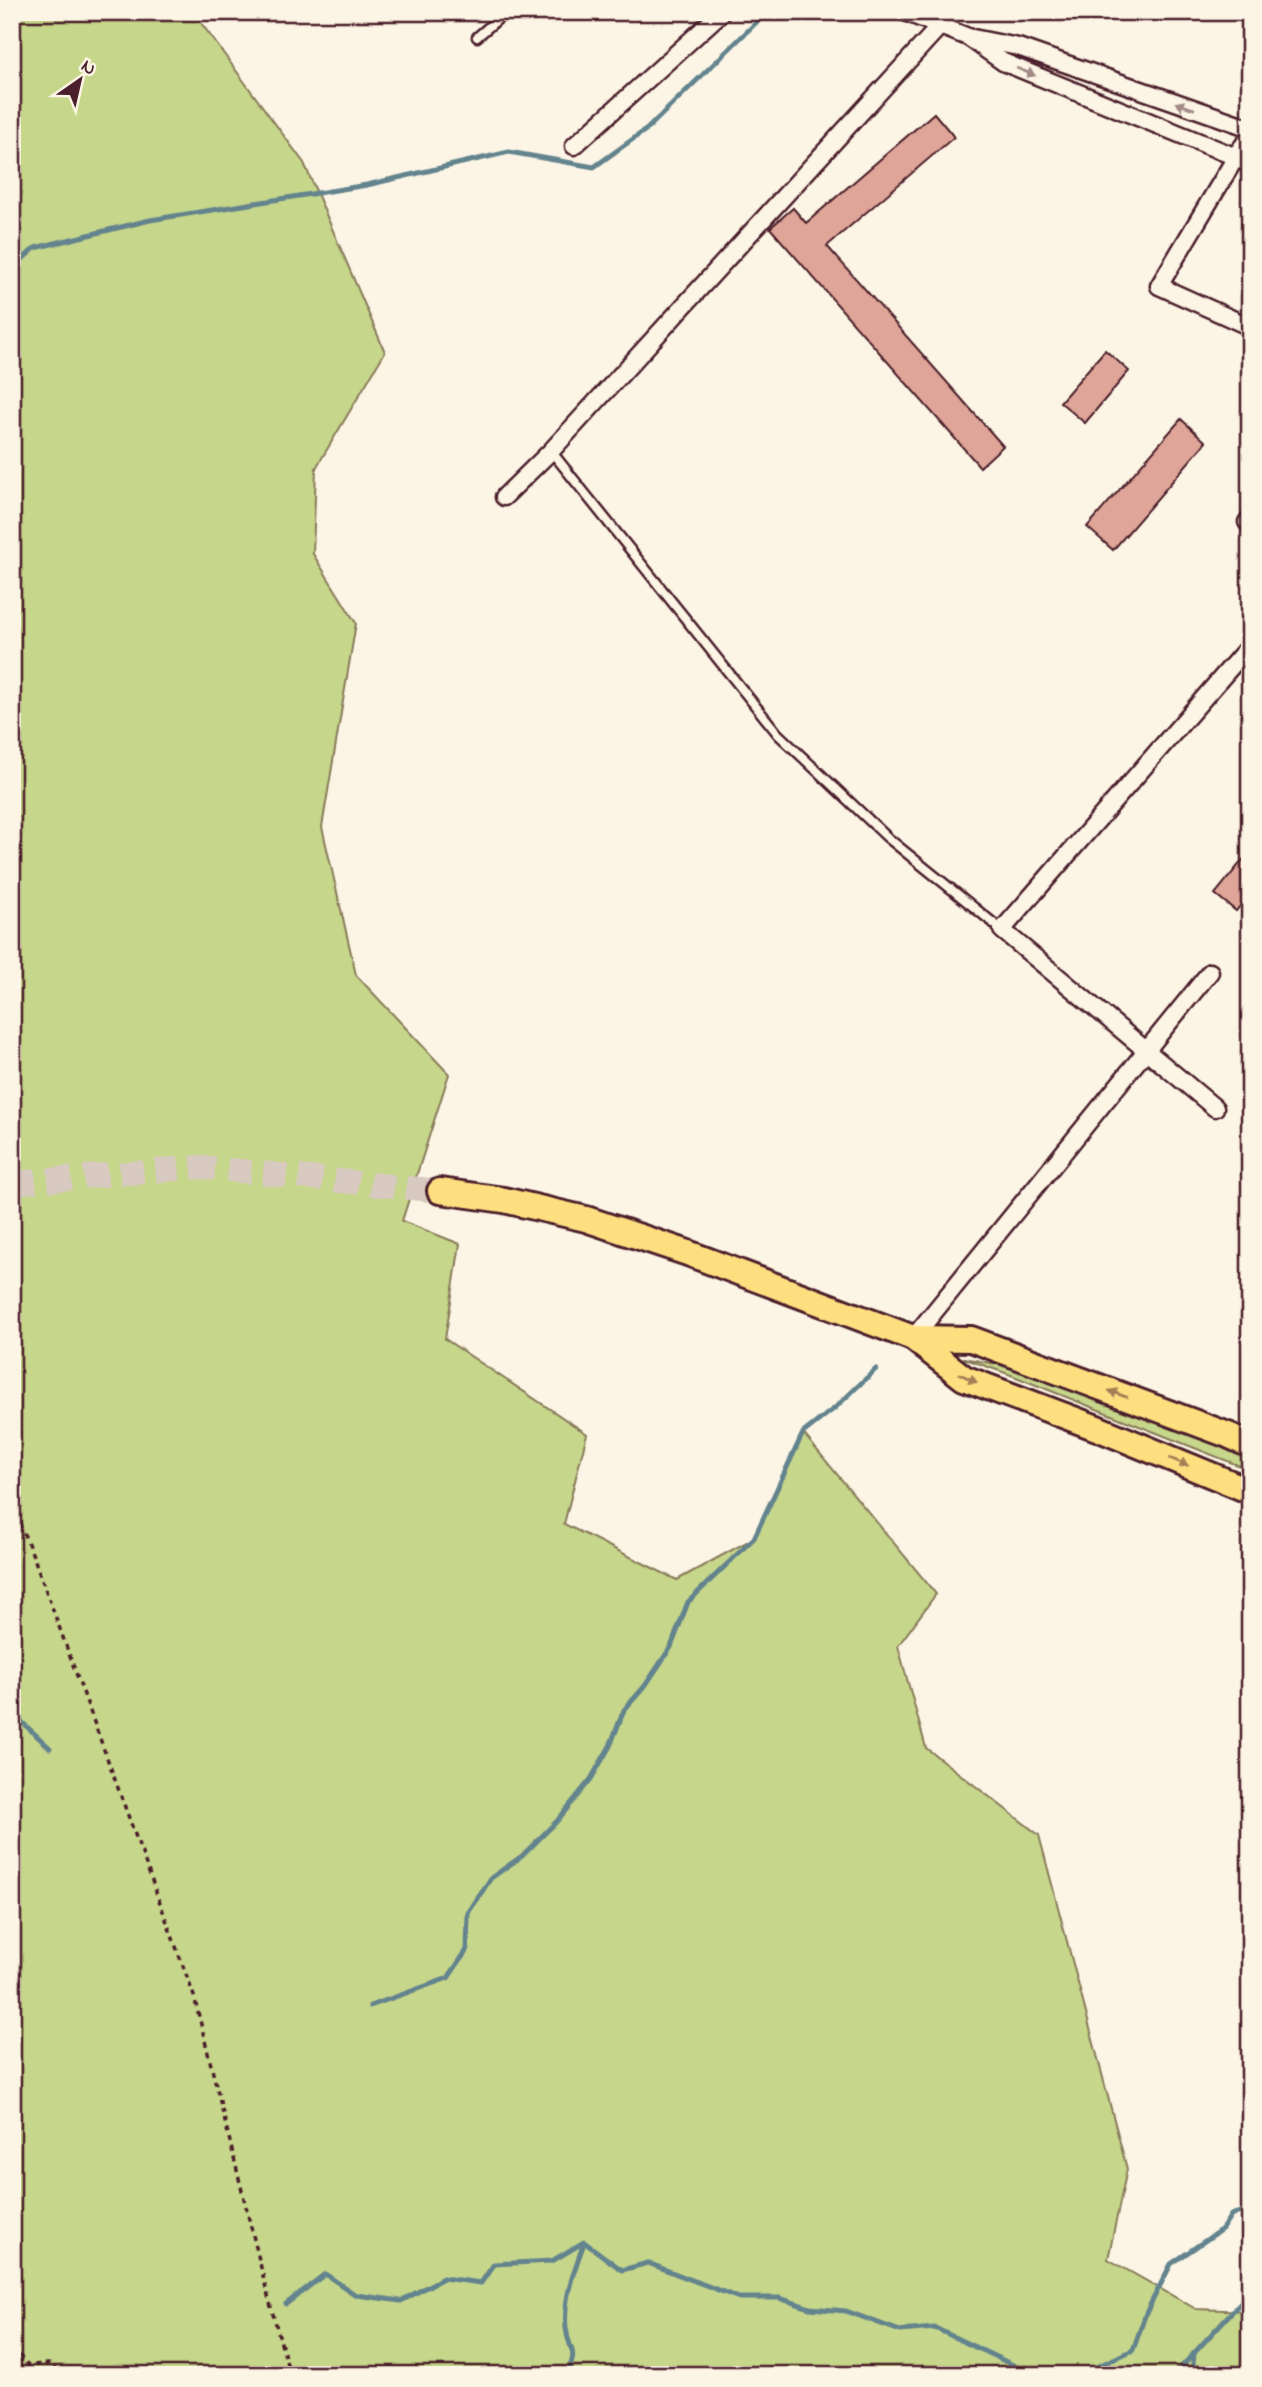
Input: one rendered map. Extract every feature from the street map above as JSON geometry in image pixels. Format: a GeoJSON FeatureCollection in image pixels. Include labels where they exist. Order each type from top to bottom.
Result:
{"type":"FeatureCollection","features":[{"type":"Feature","properties":{"kind":"main road"},"geometry":{"type":"LineString","coordinates":[[440,1191],[504,1200],[586,1219],[685,1252],[913,1338],[964,1378],[1097,1428],[1250,1491]]}},
{"type":"Feature","properties":{"kind":"main road"},"geometry":{"type":"LineString","coordinates":[[913,1338],[971,1339],[1228,1434],[1250,1445]]}},
{"type":"Feature","properties":{"kind":"street"},"geometry":{"type":"LineString","coordinates":[[574,146],[722,12]]}},
{"type":"Feature","properties":{"kind":"street"},"geometry":{"type":"LineString","coordinates":[[905,12],[968,37],[1018,47],[1250,128]]}},
{"type":"Feature","properties":{"kind":"street"},"geometry":{"type":"LineString","coordinates":[[505,498],[551,452],[939,27]]}},
{"type":"Feature","properties":{"kind":"street"},"geometry":{"type":"LineString","coordinates":[[968,37],[1003,62],[1243,160]]}},
{"type":"Feature","properties":{"kind":"street"},"geometry":{"type":"LineString","coordinates":[[1250,139],[1243,160],[1159,286],[1250,327]]}},
{"type":"Feature","properties":{"kind":"street"},"geometry":{"type":"LineString","coordinates":[[1215,1108],[1002,930],[1250,645]]}},
{"type":"Feature","properties":{"kind":"street"},"geometry":{"type":"LineString","coordinates":[[913,1338],[1210,972]]}},
{"type":"Feature","properties":{"kind":"lane"},"geometry":{"type":"LineString","coordinates":[[477,37],[506,12]]}},
{"type":"Feature","properties":{"kind":"lane"},"geometry":{"type":"LineString","coordinates":[[551,452],[778,734],[888,838],[1002,930]]}},
{"type":"Feature","properties":{"kind":"path"},"geometry":{"type":"LineString","coordinates":[[12,1505],[34,1558],[194,1996],[290,2375]]}},
{"type":"Feature","properties":{"kind":"path"},"geometry":{"type":"LineString","coordinates":[[12,2348],[28,2365],[49,2364],[63,2375]]}},
{"type":"Feature","properties":{"kind":"green space"},"geometry":{"type":"Polygon","coordinates":[[[12,12],[193,12],[304,163],[385,352],[316,468],[313,554],[356,623],[322,827],[356,975],[449,1074],[402,1221],[460,1244],[445,1339],[587,1434],[564,1524],[677,1580],[754,1538],[803,1433],[936,1594],[898,1646],[926,1748],[1039,1835],[1127,2169],[1108,2259],[1196,2309],[1250,2311],[1250,2375],[12,2375],[12,12]]]}},
{"type":"Feature","properties":{"kind":"green space"},"geometry":{"type":"Polygon","coordinates":[[[963,1358],[1030,1370],[1250,1456],[1250,1470],[1011,1375],[963,1358]]]}},
{"type":"Feature","properties":{"kind":"building"},"geometry":{"type":"Polygon","coordinates":[[[934,113],[954,137],[827,246],[1003,446],[980,467],[770,228],[793,208],[806,223],[934,113]]]}},
{"type":"Feature","properties":{"kind":"building"},"geometry":{"type":"Polygon","coordinates":[[[1105,350],[1129,371],[1085,423],[1060,402],[1105,350]]]}},
{"type":"Feature","properties":{"kind":"building"},"geometry":{"type":"Polygon","coordinates":[[[1181,419],[1206,442],[1113,550],[1087,527],[1181,419]]]}},
{"type":"Feature","properties":{"kind":"building"},"geometry":{"type":"Polygon","coordinates":[[[1250,851],[1250,893],[1236,911],[1215,894],[1250,851]]]}},
{"type":"Feature","properties":{"kind":"waterway"},"geometry":{"type":"LineString","coordinates":[[12,262],[17,264],[35,248],[150,220],[367,185],[509,152],[594,167],[647,129],[767,12]]}},
{"type":"Feature","properties":{"kind":"waterway"},"geometry":{"type":"LineString","coordinates":[[370,2006],[448,1978],[467,1950],[468,1913],[491,1878],[522,1856],[557,1821],[591,1779],[610,1746],[624,1710],[645,1686],[671,1647],[688,1602],[754,1538],[803,1433],[836,1407],[876,1369]]}},
{"type":"Feature","properties":{"kind":"waterway"},"geometry":{"type":"LineString","coordinates":[[12,1713],[50,1748]]}},
{"type":"Feature","properties":{"kind":"waterway"},"geometry":{"type":"LineString","coordinates":[[1079,2375],[1133,2350],[1146,2313],[1171,2264],[1222,2229],[1231,2215],[1250,2209]]}},
{"type":"Feature","properties":{"kind":"waterway"},"geometry":{"type":"LineString","coordinates":[[286,2304],[325,2274],[356,2295],[401,2301],[443,2278],[481,2283],[494,2264],[552,2261],[584,2242],[622,2270],[648,2263],[739,2298],[779,2298],[810,2308],[846,2311],[900,2331],[935,2328],[1015,2366],[1024,2375]]}},
{"type":"Feature","properties":{"kind":"waterway"},"geometry":{"type":"LineString","coordinates":[[567,2375],[573,2354],[567,2336],[566,2306],[584,2243]]}},
{"type":"Feature","properties":{"kind":"waterway"},"geometry":{"type":"LineString","coordinates":[[1174,2375],[1250,2292]]}},
{"type":"Feature","properties":{"kind":"waterway"},"geometry":{"type":"LineString","coordinates":[[1192,2375],[1194,2354]]}},
{"type":"Feature","properties":{"kind":"tunnel"},"geometry":{"type":"LineString","coordinates":[[12,1183],[201,1167],[440,1191]]}}]}
